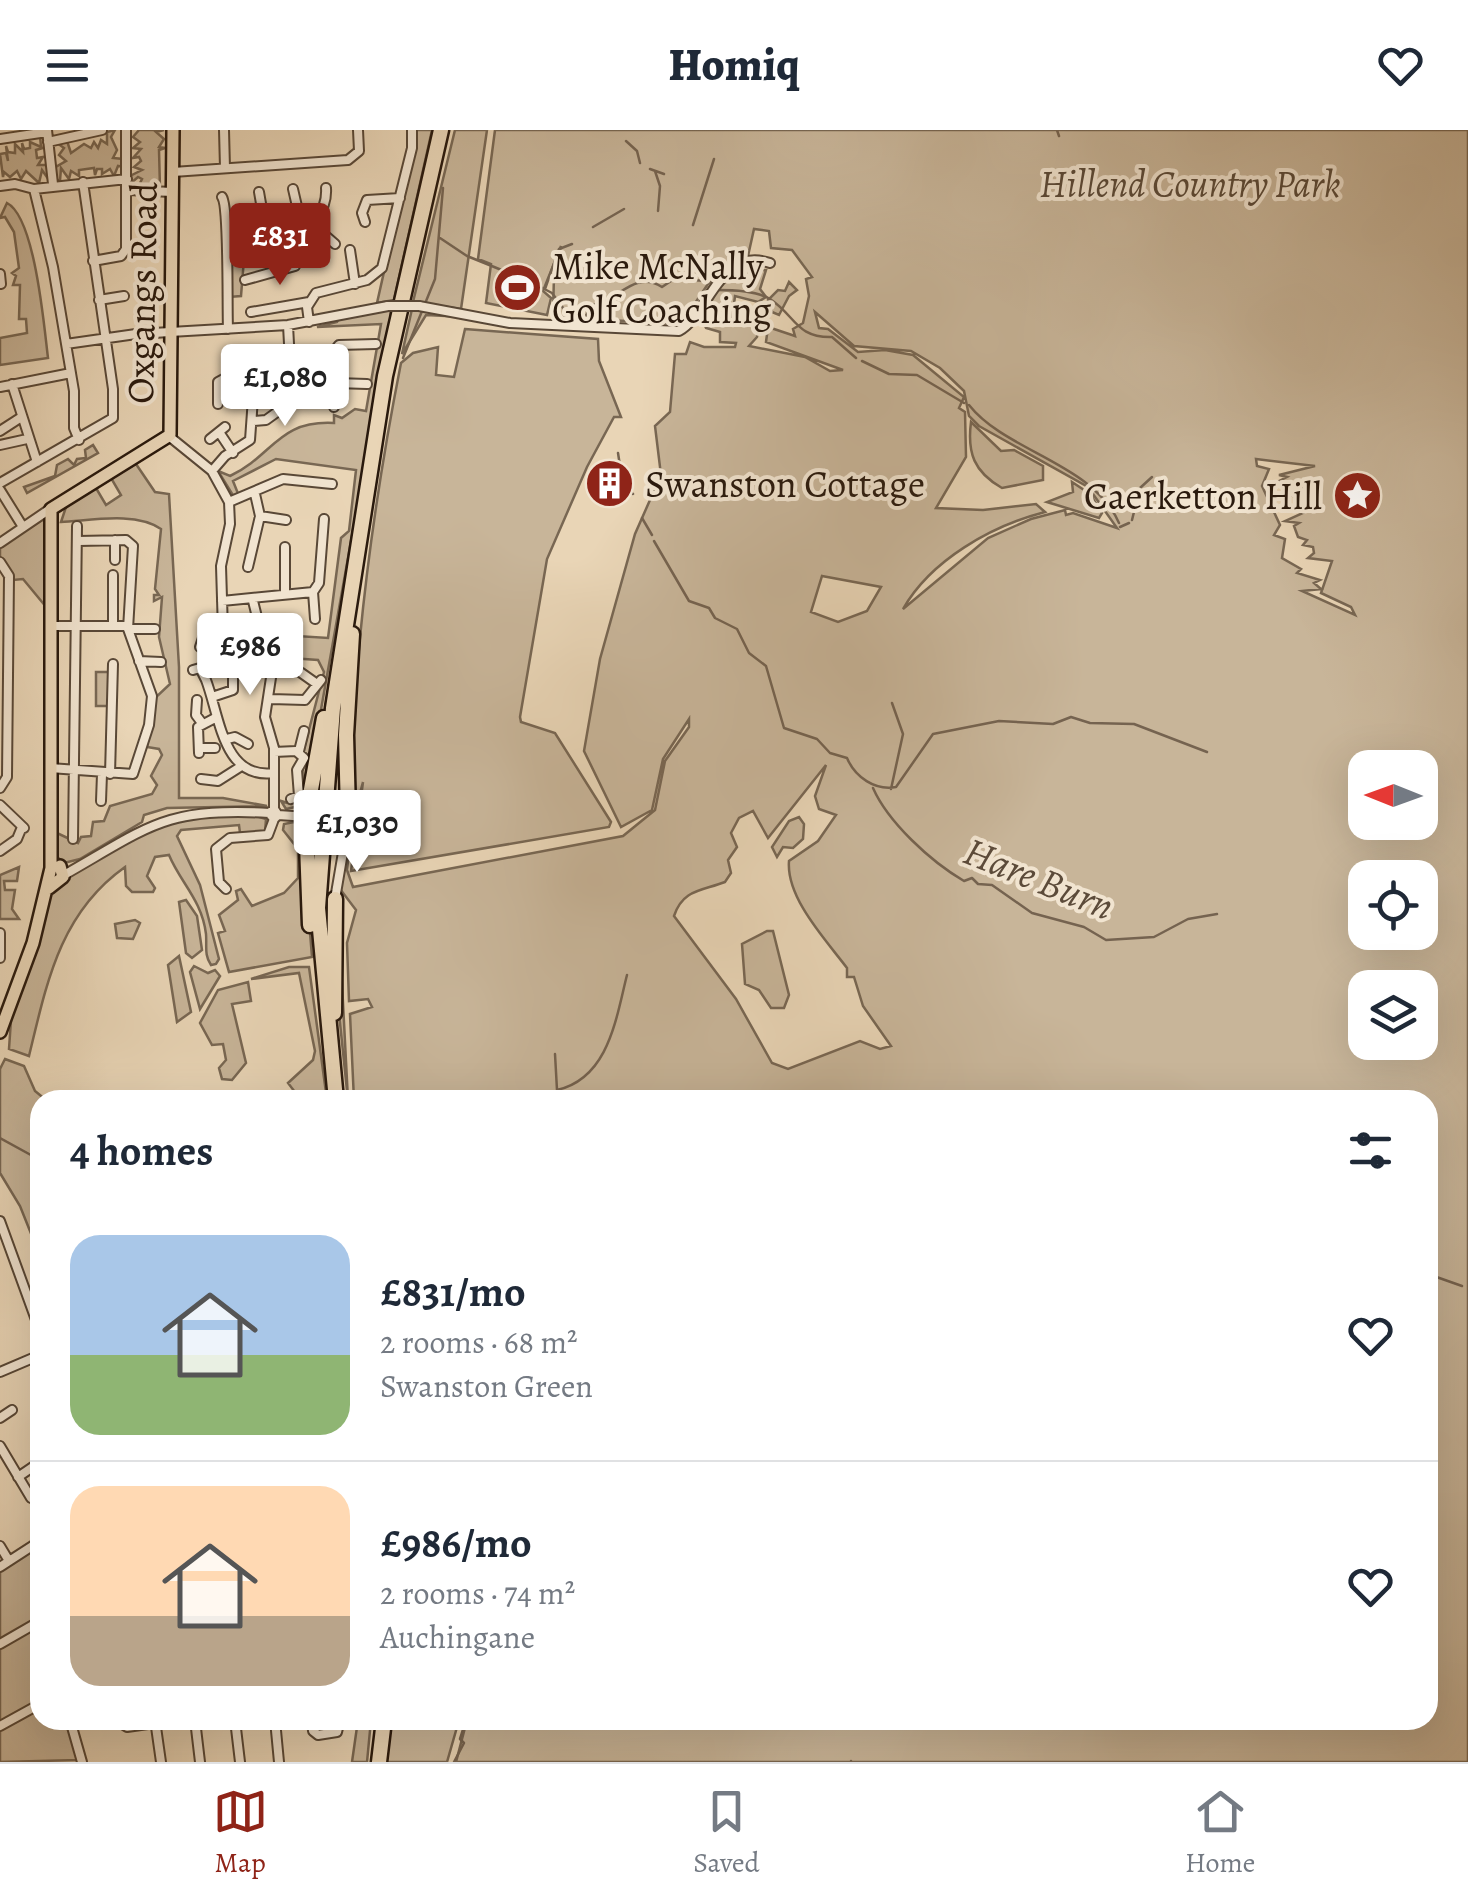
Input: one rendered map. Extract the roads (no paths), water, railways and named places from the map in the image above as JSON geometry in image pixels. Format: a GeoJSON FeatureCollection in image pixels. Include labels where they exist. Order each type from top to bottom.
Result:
{"type":"FeatureCollection","features":[{"type":"Feature","properties":{"kind":"highway"},"geometry":{"type":"LineString","coordinates":[[332,1045],[307,890],[308,817],[391,378],[444,130]]}},
{"type":"Feature","properties":{"kind":"highway"},"geometry":{"type":"LineString","coordinates":[[344,820],[352,594]]}},
{"type":"Feature","properties":{"kind":"highway"},"geometry":{"type":"LineString","coordinates":[[337,1090],[320,967],[320,867],[352,594]]}},
{"type":"Feature","properties":{"kind":"highway"},"geometry":{"type":"LineString","coordinates":[[332,1045],[335,899]]}},
{"type":"Feature","properties":{"kind":"highway"},"geometry":{"type":"LineString","coordinates":[[376,1762],[380,1730]]}},
{"type":"Feature","properties":{"kind":"main road","name":"Oxgangs Road"},"geometry":{"type":"LineString","coordinates":[[47,512],[170,438],[168,332],[173,130]]}},
{"type":"Feature","properties":{"kind":"main road"},"geometry":{"type":"LineString","coordinates":[[0,1032],[56,869],[50,768],[53,524],[63,502]]}},
{"type":"Feature","properties":{"kind":"main road"},"geometry":{"type":"LineString","coordinates":[[47,512],[53,524]]}},
{"type":"Feature","properties":{"kind":"street"},"geometry":{"type":"LineString","coordinates":[[0,140],[102,130]]}},
{"type":"Feature","properties":{"kind":"street"},"geometry":{"type":"LineString","coordinates":[[93,261],[125,252],[126,130]]}},
{"type":"Feature","properties":{"kind":"street"},"geometry":{"type":"LineString","coordinates":[[224,130],[225,168]]}},
{"type":"Feature","properties":{"kind":"street"},"geometry":{"type":"LineString","coordinates":[[173,172],[353,159],[359,151],[358,130]]}},
{"type":"Feature","properties":{"kind":"street"},"geometry":{"type":"LineString","coordinates":[[249,313],[309,302],[321,290],[373,278],[382,268],[413,141],[412,130]]}},
{"type":"Feature","properties":{"kind":"street"},"geometry":{"type":"LineString","coordinates":[[48,135],[53,184]]}},
{"type":"Feature","properties":{"kind":"street"},"geometry":{"type":"LineString","coordinates":[[398,142],[413,141]]}},
{"type":"Feature","properties":{"kind":"street"},"geometry":{"type":"LineString","coordinates":[[0,186],[15,184],[34,190],[53,184],[128,179]]}},
{"type":"Feature","properties":{"kind":"street"},"geometry":{"type":"LineString","coordinates":[[23,527],[0,486],[108,424],[113,415],[83,182]]}},
{"type":"Feature","properties":{"kind":"street"},"geometry":{"type":"LineString","coordinates":[[227,238],[266,238],[312,224],[324,209],[327,189]]}},
{"type":"Feature","properties":{"kind":"street"},"geometry":{"type":"LineString","coordinates":[[34,190],[71,373],[74,428],[80,440]]}},
{"type":"Feature","properties":{"kind":"street"},"geometry":{"type":"LineString","coordinates":[[128,190],[172,192]]}},
{"type":"Feature","properties":{"kind":"street"},"geometry":{"type":"LineString","coordinates":[[294,191],[302,228]]}},
{"type":"Feature","properties":{"kind":"street"},"geometry":{"type":"LineString","coordinates":[[260,194],[266,238]]}},
{"type":"Feature","properties":{"kind":"street"},"geometry":{"type":"LineString","coordinates":[[222,197],[227,238],[228,329]]}},
{"type":"Feature","properties":{"kind":"street"},"geometry":{"type":"LineString","coordinates":[[365,222],[362,213],[368,200],[400,198]]}},
{"type":"Feature","properties":{"kind":"street"},"geometry":{"type":"LineString","coordinates":[[312,224],[336,244]]}},
{"type":"Feature","properties":{"kind":"street"},"geometry":{"type":"LineString","coordinates":[[245,280],[297,265],[282,234]]}},
{"type":"Feature","properties":{"kind":"street"},"geometry":{"type":"LineString","coordinates":[[350,250],[355,284]]}},
{"type":"Feature","properties":{"kind":"street"},"geometry":{"type":"LineString","coordinates":[[66,344],[168,332],[288,325],[388,306],[418,306],[510,323],[679,331],[687,326],[714,285],[746,262],[770,263]]}},
{"type":"Feature","properties":{"kind":"street"},"geometry":{"type":"LineString","coordinates":[[0,274],[1,284]]}},
{"type":"Feature","properties":{"kind":"street"},"geometry":{"type":"LineString","coordinates":[[99,300],[124,296]]}},
{"type":"Feature","properties":{"kind":"street"},"geometry":{"type":"LineString","coordinates":[[309,302],[310,322]]}},
{"type":"Feature","properties":{"kind":"street"},"geometry":{"type":"LineString","coordinates":[[288,325],[290,363]]}},
{"type":"Feature","properties":{"kind":"street"},"geometry":{"type":"LineString","coordinates":[[322,365],[339,346],[373,346]]}},
{"type":"Feature","properties":{"kind":"street"},"geometry":{"type":"LineString","coordinates":[[242,369],[243,354]]}},
{"type":"Feature","properties":{"kind":"street"},"geometry":{"type":"LineString","coordinates":[[212,472],[250,440],[252,393],[258,377],[272,366],[322,365]]}},
{"type":"Feature","properties":{"kind":"street"},"geometry":{"type":"LineString","coordinates":[[322,365],[336,384],[336,401]]}},
{"type":"Feature","properties":{"kind":"street"},"geometry":{"type":"LineString","coordinates":[[232,404],[215,404],[220,378],[242,369],[258,377]]}},
{"type":"Feature","properties":{"kind":"street"},"geometry":{"type":"LineString","coordinates":[[0,387],[71,373]]}},
{"type":"Feature","properties":{"kind":"street"},"geometry":{"type":"LineString","coordinates":[[111,376],[125,374]]}},
{"type":"Feature","properties":{"kind":"street"},"geometry":{"type":"LineString","coordinates":[[12,384],[37,462]]}},
{"type":"Feature","properties":{"kind":"street"},"geometry":{"type":"LineString","coordinates":[[336,384],[364,385]]}},
{"type":"Feature","properties":{"kind":"street"},"geometry":{"type":"LineString","coordinates":[[253,421],[266,420],[299,398]]}},
{"type":"Feature","properties":{"kind":"street"},"geometry":{"type":"LineString","coordinates":[[113,415],[126,418]]}},
{"type":"Feature","properties":{"kind":"street"},"geometry":{"type":"LineString","coordinates":[[0,430],[20,418]]}},
{"type":"Feature","properties":{"kind":"street"},"geometry":{"type":"LineString","coordinates":[[210,439],[222,429],[233,453]]}},
{"type":"Feature","properties":{"kind":"street"},"geometry":{"type":"LineString","coordinates":[[170,438],[212,472],[229,502],[220,637],[201,639]]}},
{"type":"Feature","properties":{"kind":"street"},"geometry":{"type":"LineString","coordinates":[[0,445],[27,439]]}},
{"type":"Feature","properties":{"kind":"street"},"geometry":{"type":"LineString","coordinates":[[229,502],[255,494],[283,478],[329,487]]}},
{"type":"Feature","properties":{"kind":"street"},"geometry":{"type":"LineString","coordinates":[[246,563],[260,516],[255,494]]}},
{"type":"Feature","properties":{"kind":"street"},"geometry":{"type":"LineString","coordinates":[[0,543],[47,512]]}},
{"type":"Feature","properties":{"kind":"street"},"geometry":{"type":"LineString","coordinates":[[260,516],[288,520]]}},
{"type":"Feature","properties":{"kind":"street"},"geometry":{"type":"LineString","coordinates":[[317,615],[313,592],[319,583],[326,523]]}},
{"type":"Feature","properties":{"kind":"street"},"geometry":{"type":"LineString","coordinates":[[73,838],[77,526]]}},
{"type":"Feature","properties":{"kind":"street"},"geometry":{"type":"LineString","coordinates":[[115,560],[116,540]]}},
{"type":"Feature","properties":{"kind":"street"},"geometry":{"type":"LineString","coordinates":[[50,768],[106,774],[134,772],[149,725],[152,692],[128,628],[133,546],[130,541],[79,541]]}},
{"type":"Feature","properties":{"kind":"street"},"geometry":{"type":"LineString","coordinates":[[283,551],[285,592]]}},
{"type":"Feature","properties":{"kind":"street"},"geometry":{"type":"LineString","coordinates":[[0,562],[10,576],[5,611],[4,737],[8,778],[0,788]]}},
{"type":"Feature","properties":{"kind":"street"},"geometry":{"type":"LineString","coordinates":[[113,626],[114,579]]}},
{"type":"Feature","properties":{"kind":"street"},"geometry":{"type":"LineString","coordinates":[[222,601],[253,601],[285,592],[313,592]]}},
{"type":"Feature","properties":{"kind":"street"},"geometry":{"type":"LineString","coordinates":[[253,601],[258,627],[284,628]]}},
{"type":"Feature","properties":{"kind":"street"},"geometry":{"type":"LineString","coordinates":[[52,626],[155,629]]}},
{"type":"Feature","properties":{"kind":"street"},"geometry":{"type":"LineString","coordinates":[[219,885],[218,846],[230,838],[268,835],[274,814],[274,752],[265,717],[271,699],[274,658]]}},
{"type":"Feature","properties":{"kind":"street"},"geometry":{"type":"LineString","coordinates":[[139,661],[161,662]]}},
{"type":"Feature","properties":{"kind":"street"},"geometry":{"type":"LineString","coordinates":[[101,801],[113,664]]}},
{"type":"Feature","properties":{"kind":"street"},"geometry":{"type":"LineString","coordinates":[[233,666],[233,690],[240,700]]}},
{"type":"Feature","properties":{"kind":"street"},"geometry":{"type":"LineString","coordinates":[[260,666],[271,668]]}},
{"type":"Feature","properties":{"kind":"street"},"geometry":{"type":"LineString","coordinates":[[192,670],[200,668],[240,768],[254,774],[274,774]]}},
{"type":"Feature","properties":{"kind":"street"},"geometry":{"type":"LineString","coordinates":[[271,699],[313,699],[319,682],[300,672]]}},
{"type":"Feature","properties":{"kind":"street"},"geometry":{"type":"LineString","coordinates":[[212,697],[233,690]]}},
{"type":"Feature","properties":{"kind":"street"},"geometry":{"type":"LineString","coordinates":[[197,700],[196,715],[202,723],[199,751],[215,748]]}},
{"type":"Feature","properties":{"kind":"street"},"geometry":{"type":"LineString","coordinates":[[202,723],[217,717]]}},
{"type":"Feature","properties":{"kind":"street"},"geometry":{"type":"LineString","coordinates":[[299,752],[304,730]]}},
{"type":"Feature","properties":{"kind":"street"},"geometry":{"type":"LineString","coordinates":[[227,739],[244,744]]}},
{"type":"Feature","properties":{"kind":"street"},"geometry":{"type":"LineString","coordinates":[[274,752],[299,752]]}},
{"type":"Feature","properties":{"kind":"street"},"geometry":{"type":"LineString","coordinates":[[291,799],[299,796],[297,770],[304,758],[299,752]]}},
{"type":"Feature","properties":{"kind":"street"},"geometry":{"type":"LineString","coordinates":[[200,779],[234,781],[240,768]]}},
{"type":"Feature","properties":{"kind":"street"},"geometry":{"type":"LineString","coordinates":[[0,804],[23,828],[17,839],[0,851]]}},
{"type":"Feature","properties":{"kind":"street"},"geometry":{"type":"LineString","coordinates":[[56,869],[79,866],[140,829],[183,814],[274,814],[344,820],[335,899]]}},
{"type":"Feature","properties":{"kind":"street"},"geometry":{"type":"LineString","coordinates":[[0,932],[0,958]]}},
{"type":"Feature","properties":{"kind":"street"},"geometry":{"type":"LineString","coordinates":[[0,1221],[30,1304]]}},
{"type":"Feature","properties":{"kind":"street"},"geometry":{"type":"LineString","coordinates":[[0,1360],[4,1370],[30,1358]]}},
{"type":"Feature","properties":{"kind":"street"},"geometry":{"type":"LineString","coordinates":[[0,1418],[12,1410]]}},
{"type":"Feature","properties":{"kind":"street"},"geometry":{"type":"LineString","coordinates":[[0,1446],[30,1496]]}},
{"type":"Feature","properties":{"kind":"street"},"geometry":{"type":"LineString","coordinates":[[18,1476],[30,1468]]}},
{"type":"Feature","properties":{"kind":"street"},"geometry":{"type":"LineString","coordinates":[[0,1546],[9,1561]]}},
{"type":"Feature","properties":{"kind":"street"},"geometry":{"type":"LineString","coordinates":[[0,1568],[30,1547]]}},
{"type":"Feature","properties":{"kind":"street"},"geometry":{"type":"LineString","coordinates":[[0,1644],[30,1626]]}},
{"type":"Feature","properties":{"kind":"street"},"geometry":{"type":"LineString","coordinates":[[0,1726],[30,1710]]}},
{"type":"Feature","properties":{"kind":"street"},"geometry":{"type":"LineString","coordinates":[[73,1730],[82,1762]]}},
{"type":"Feature","properties":{"kind":"street"},"geometry":{"type":"LineString","coordinates":[[156,1730],[161,1762]]}},
{"type":"Feature","properties":{"kind":"street"},"geometry":{"type":"LineString","coordinates":[[196,1730],[200,1762]]}},
{"type":"Feature","properties":{"kind":"street"},"geometry":{"type":"LineString","coordinates":[[237,1730],[240,1762]]}},
{"type":"Feature","properties":{"kind":"street"},"geometry":{"type":"LineString","coordinates":[[276,1730],[279,1762]]}},
{"type":"Feature","properties":{"kind":"street"},"geometry":{"type":"LineString","coordinates":[[312,1730],[318,1735],[338,1730]]}},
{"type":"Feature","properties":{"kind":"waterway"},"geometry":{"type":"LineString","coordinates":[[1057,130],[1059,136]]}},
{"type":"Feature","properties":{"kind":"waterway"},"geometry":{"type":"LineString","coordinates":[[626,141],[637,151],[640,163]]}},
{"type":"Feature","properties":{"kind":"waterway"},"geometry":{"type":"LineString","coordinates":[[693,225],[714,159]]}},
{"type":"Feature","properties":{"kind":"waterway"},"geometry":{"type":"LineString","coordinates":[[650,169],[664,174]]}},
{"type":"Feature","properties":{"kind":"waterway"},"geometry":{"type":"LineString","coordinates":[[655,171],[660,186],[658,211]]}},
{"type":"Feature","properties":{"kind":"waterway"},"geometry":{"type":"LineString","coordinates":[[403,358],[435,279],[443,188]]}},
{"type":"Feature","properties":{"kind":"waterway"},"geometry":{"type":"LineString","coordinates":[[593,227],[624,209]]}},
{"type":"Feature","properties":{"kind":"waterway"},"geometry":{"type":"LineString","coordinates":[[440,238],[467,256],[509,273]]}},
{"type":"Feature","properties":{"kind":"waterway"},"geometry":{"type":"LineString","coordinates":[[545,289],[559,249],[572,244]]}},
{"type":"Feature","properties":{"kind":"waterway"},"geometry":{"type":"LineString","coordinates":[[531,282],[552,293],[569,316],[584,319],[592,305],[634,284],[662,287],[674,279],[708,281]]}},
{"type":"Feature","properties":{"kind":"waterway"},"geometry":{"type":"LineString","coordinates":[[718,290],[765,296],[803,330],[832,337],[856,358]]}},
{"type":"Feature","properties":{"kind":"waterway"},"geometry":{"type":"LineString","coordinates":[[862,361],[889,374],[917,375],[964,403]]}},
{"type":"Feature","properties":{"kind":"waterway"},"geometry":{"type":"LineString","coordinates":[[969,405],[1004,435],[1090,486],[1119,523]]}},
{"type":"Feature","properties":{"kind":"waterway"},"geometry":{"type":"LineString","coordinates":[[618,453],[623,485],[633,494]]}},
{"type":"Feature","properties":{"kind":"waterway"},"geometry":{"type":"LineString","coordinates":[[1132,520],[1140,488],[1152,477]]}},
{"type":"Feature","properties":{"kind":"waterway"},"geometry":{"type":"LineString","coordinates":[[642,518],[652,535]]}},
{"type":"Feature","properties":{"kind":"waterway"},"geometry":{"type":"LineString","coordinates":[[1120,527],[1129,523]]}},
{"type":"Feature","properties":{"kind":"waterway"},"geometry":{"type":"LineString","coordinates":[[654,541],[689,601],[709,608],[715,618],[737,629],[749,653],[766,666],[784,728],[817,739],[830,753],[847,758],[860,777],[873,785],[896,787],[933,734],[999,721],[1053,724],[1071,717],[1090,723],[1134,724],[1207,752]]}},
{"type":"Feature","properties":{"kind":"waterway"},"geometry":{"type":"LineString","coordinates":[[891,789],[903,734],[892,703]]}},
{"type":"Feature","properties":{"kind":"waterway","name":"Hare Burn"},"geometry":{"type":"LineString","coordinates":[[873,788],[899,827],[938,863],[964,881],[972,878],[978,884],[992,885],[1032,913],[1084,927],[1106,940],[1154,937],[1188,919],[1217,914]]}},
{"type":"Feature","properties":{"kind":"waterway"},"geometry":{"type":"LineString","coordinates":[[555,1054],[557,1090],[588,1073],[599,1060],[614,1027],[627,975]]}},
{"type":"Feature","properties":{"kind":"waterway"},"geometry":{"type":"LineString","coordinates":[[0,1138],[30,1154]]}},
{"type":"Feature","properties":{"kind":"waterway"},"geometry":{"type":"LineString","coordinates":[[1438,1278],[1462,1286]]}},
{"type":"Feature","properties":{"kind":"waterway"},"geometry":{"type":"LineString","coordinates":[[454,1762],[464,1743],[460,1739],[463,1730]]}},
{"type":"Feature","properties":{"kind":"place","name":"Mike McNally Golf Coaching"},"geometry":{"type":"Point","coordinates":[517,288]}},
{"type":"Feature","properties":{"kind":"place","name":"Swanston Cottage"},"geometry":{"type":"Point","coordinates":[610,484]}},
{"type":"Feature","properties":{"kind":"place","name":"Caerketton Hill"},"geometry":{"type":"Point","coordinates":[1357,496]}},
{"type":"Feature","properties":{"kind":"park label","name":"Hillend Country Park"},"geometry":{"type":"Point","coordinates":[1190,184]}}]}
